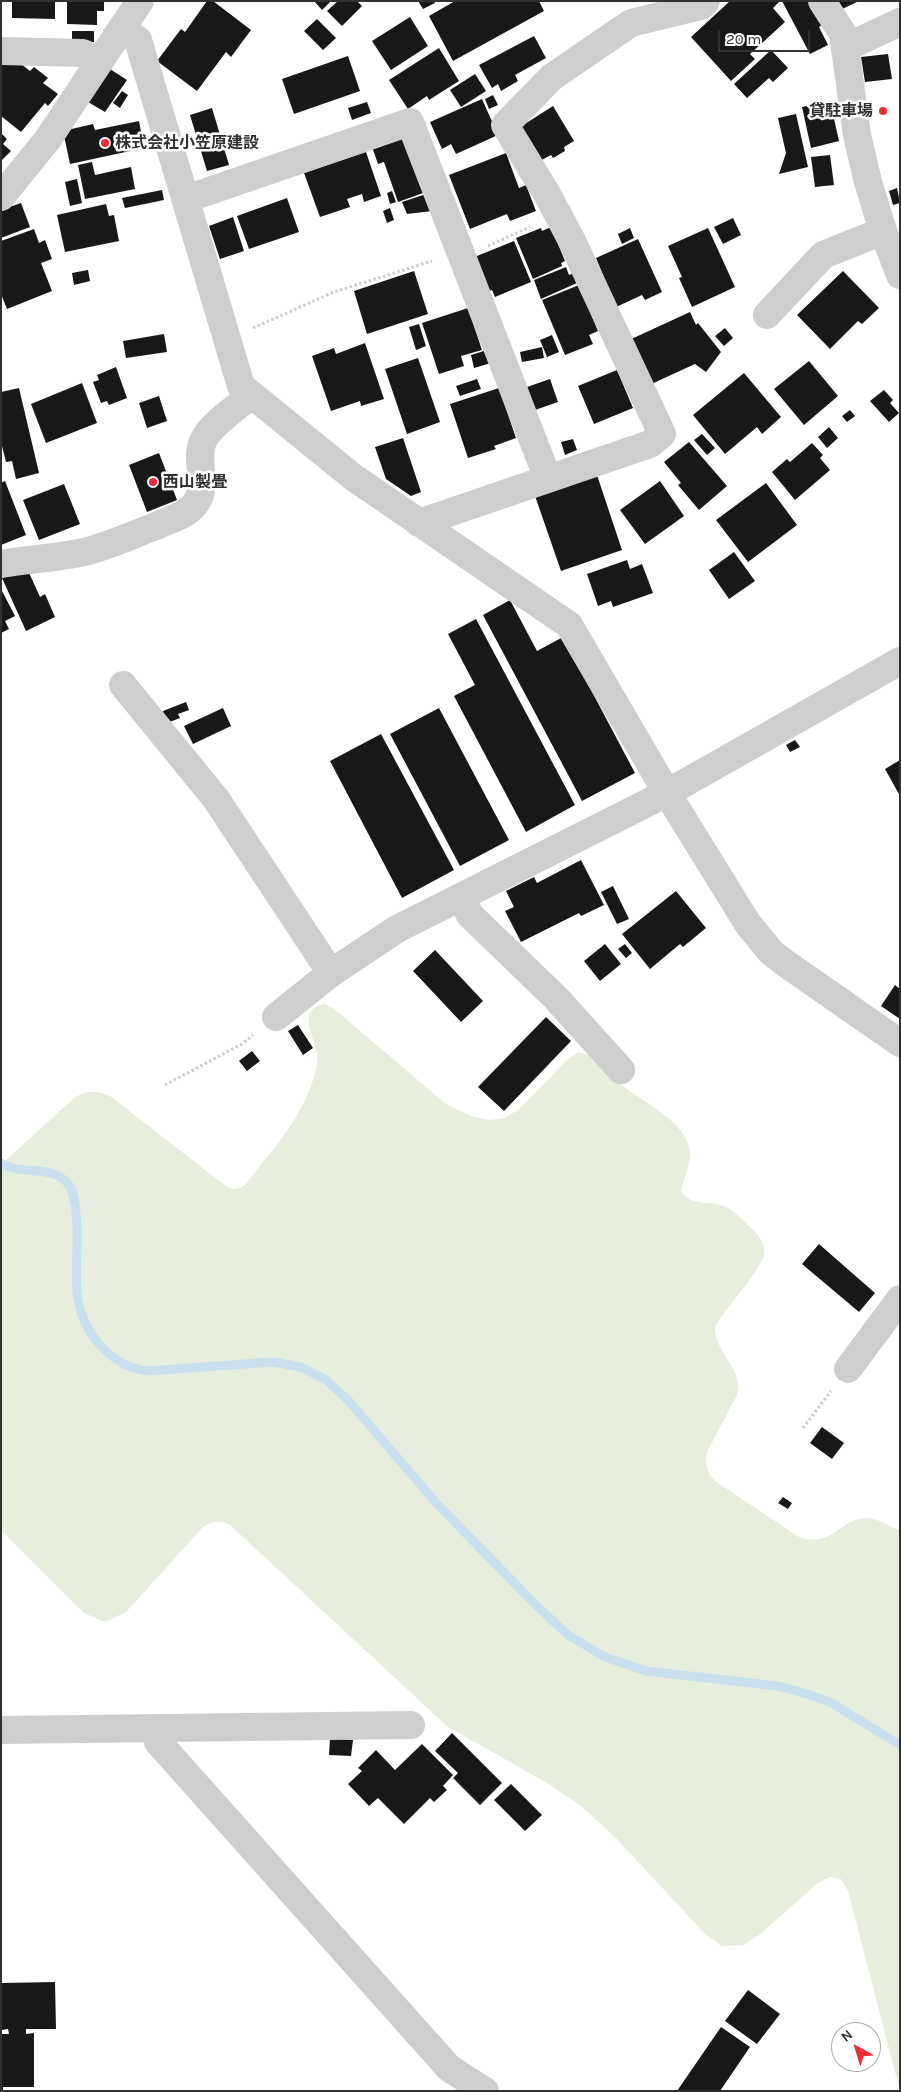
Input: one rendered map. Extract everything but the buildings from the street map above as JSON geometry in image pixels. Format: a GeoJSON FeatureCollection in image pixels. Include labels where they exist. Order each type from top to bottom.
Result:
{"type":"FeatureCollection","features":[{"type":"Feature","properties":{"kind":"street"},"geometry":{"type":"LineString","coordinates":[[1,197],[48,139],[140,1]]}},
{"type":"Feature","properties":{"kind":"street"},"geometry":{"type":"LineString","coordinates":[[420,523],[650,444],[662,434],[558,214],[505,125],[552,77],[631,24],[702,6],[706,1]]}},
{"type":"Feature","properties":{"kind":"street"},"geometry":{"type":"LineString","coordinates":[[822,1],[843,34],[857,135],[868,182],[882,230],[900,275]]}},
{"type":"Feature","properties":{"kind":"street"},"geometry":{"type":"LineString","coordinates":[[845,48],[900,22]]}},
{"type":"Feature","properties":{"kind":"street"},"geometry":{"type":"LineString","coordinates":[[122,29],[138,40],[241,386],[353,476],[569,625],[667,793],[759,939],[785,963],[900,1042]]}},
{"type":"Feature","properties":{"kind":"street"},"geometry":{"type":"LineString","coordinates":[[1,51],[83,53],[98,63]]}},
{"type":"Feature","properties":{"kind":"street"},"geometry":{"type":"LineString","coordinates":[[186,199],[410,122],[548,479]]}},
{"type":"Feature","properties":{"kind":"street"},"geometry":{"type":"LineString","coordinates":[[767,315],[823,255],[882,230]]}},
{"type":"Feature","properties":{"kind":"street"},"geometry":{"type":"LineString","coordinates":[[1,564],[85,552],[113,543],[186,513],[195,504],[201,492],[200,452],[203,441],[209,431],[252,394]]}},
{"type":"Feature","properties":{"kind":"street"},"geometry":{"type":"LineString","coordinates":[[276,1017],[331,973],[397,929],[667,793],[900,661]]}},
{"type":"Feature","properties":{"kind":"street"},"geometry":{"type":"LineString","coordinates":[[124,685],[211,792],[331,973]]}},
{"type":"Feature","properties":{"kind":"street"},"geometry":{"type":"LineString","coordinates":[[461,897],[470,915],[556,998],[621,1070]]}},
{"type":"Feature","properties":{"kind":"street"},"geometry":{"type":"LineString","coordinates":[[848,1369],[900,1299]]}},
{"type":"Feature","properties":{"kind":"street"},"geometry":{"type":"LineString","coordinates":[[1,1730],[411,1725]]}},
{"type":"Feature","properties":{"kind":"street"},"geometry":{"type":"LineString","coordinates":[[158,1728],[158,1742],[449,2068],[485,2091]]}},
{"type":"Feature","properties":{"kind":"path"},"geometry":{"type":"LineString","coordinates":[[228,340],[334,292],[461,254],[515,235],[558,214]]}},
{"type":"Feature","properties":{"kind":"path"},"geometry":{"type":"LineString","coordinates":[[165,1085],[242,1044],[276,1017]]}},
{"type":"Feature","properties":{"kind":"path"},"geometry":{"type":"LineString","coordinates":[[803,1428],[848,1369]]}},
{"type":"Feature","properties":{"kind":"green space"},"geometry":{"type":"Polygon","coordinates":[[[324,1004],[333,1008],[446,1104],[471,1116],[490,1120],[504,1118],[518,1110],[568,1059],[577,1053],[588,1054],[619,1083],[659,1111],[679,1128],[685,1137],[690,1153],[681,1192],[695,1201],[724,1206],[737,1214],[762,1241],[764,1254],[761,1261],[750,1280],[715,1327],[719,1345],[737,1377],[738,1386],[737,1395],[707,1452],[706,1464],[708,1471],[715,1481],[799,1537],[810,1540],[820,1539],[858,1519],[867,1518],[880,1521],[900,1531],[900,2091],[848,1891],[841,1879],[830,1877],[818,1883],[759,1935],[743,1945],[722,1946],[705,1934],[615,1837],[581,1806],[547,1783],[448,1727],[230,1525],[216,1522],[203,1527],[126,1612],[105,1622],[84,1613],[1,1530],[1,1165],[74,1098],[83,1093],[96,1092],[110,1096],[227,1187],[238,1189],[245,1185],[278,1143],[306,1099],[317,1065],[316,1047],[310,1029],[310,1014],[314,1008],[324,1004]]]}},
{"type":"Feature","properties":{"kind":"waterway"},"geometry":{"type":"LineString","coordinates":[[1,1163],[17,1169],[54,1174],[62,1178],[70,1186],[74,1197],[77,1224],[76,1277],[80,1311],[87,1327],[99,1344],[120,1362],[133,1368],[147,1371],[273,1362],[301,1367],[326,1380],[347,1399],[437,1504],[568,1635],[605,1657],[646,1671],[778,1686],[804,1693],[830,1702],[900,1745]]}},
{"type":"Feature","properties":{"kind":"place","name":"貸駐車場"},"geometry":{"type":"Point","coordinates":[883,111]}},
{"type":"Feature","properties":{"kind":"place","name":"株式会社小笠原建設"},"geometry":{"type":"Point","coordinates":[105,143]}},
{"type":"Feature","properties":{"kind":"place","name":"西山製畳"},"geometry":{"type":"Point","coordinates":[153,482]}}]}
